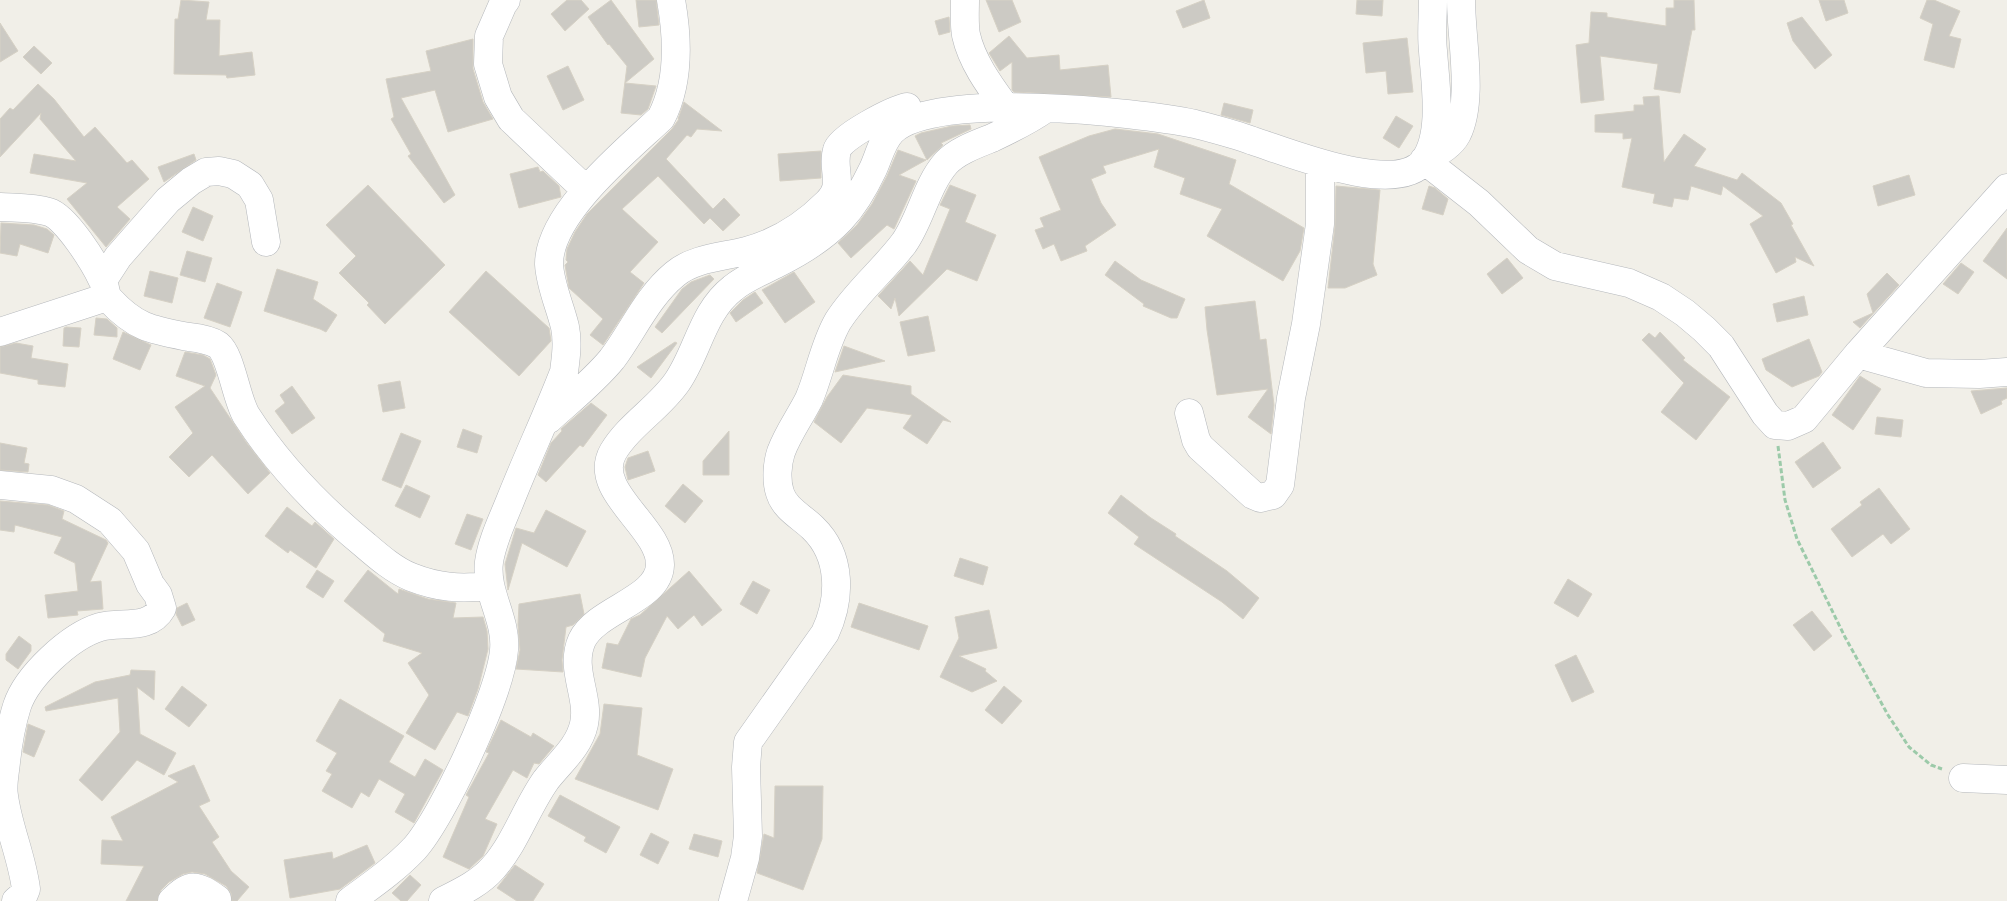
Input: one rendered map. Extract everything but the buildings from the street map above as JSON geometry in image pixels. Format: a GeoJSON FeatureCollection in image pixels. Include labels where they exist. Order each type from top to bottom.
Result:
{"type":"FeatureCollection","features":[{"type":"Feature","properties":{"kind":"street"},"geometry":{"type":"LineString","coordinates":[[506,0],[489,36],[488,64],[498,97],[511,119],[586,190]]}},
{"type":"Feature","properties":{"kind":"street"},"geometry":{"type":"LineString","coordinates":[[350,901],[374,884],[415,848],[435,818],[459,772],[497,682],[504,651],[504,628],[489,586],[489,562],[497,534],[564,372],[567,348],[565,327],[558,306],[550,264],[552,246],[569,212],[586,190],[661,118],[666,108],[675,69],[677,44],[671,0]]}},
{"type":"Feature","properties":{"kind":"street"},"geometry":{"type":"LineString","coordinates":[[965,0],[965,23],[970,48],[988,83],[1006,108]]}},
{"type":"Feature","properties":{"kind":"street"},"geometry":{"type":"LineString","coordinates":[[1424,160],[1431,146],[1438,101],[1432,47],[1433,0]]}},
{"type":"Feature","properties":{"kind":"street"},"geometry":{"type":"LineString","coordinates":[[443,901],[476,883],[491,871],[504,855],[516,835],[529,806],[548,779],[567,757],[579,738],[584,724],[585,712],[577,662],[579,646],[585,634],[595,623],[644,593],[659,574],[658,553],[643,526],[619,496],[612,483],[609,471],[610,461],[614,452],[674,387],[691,357],[711,310],[719,300],[740,283],[784,260],[836,225],[859,196],[887,136],[903,123],[913,118],[942,111],[1006,108],[1045,109],[1158,118],[1199,125],[1252,140],[1320,164],[1379,174],[1398,174],[1412,170],[1424,160],[1446,148],[1456,135],[1462,119],[1465,101],[1461,0]]}},
{"type":"Feature","properties":{"kind":"street"},"geometry":{"type":"LineString","coordinates":[[541,427],[602,370],[618,350],[645,308],[675,274],[694,264],[746,251],[771,242],[820,210],[835,194],[837,188],[836,152],[840,142],[903,108],[920,106],[942,111]]}},
{"type":"Feature","properties":{"kind":"street"},"geometry":{"type":"LineString","coordinates":[[733,901],[745,858],[748,836],[746,767],[748,742],[825,633],[836,601],[834,563],[827,547],[815,530],[785,505],[779,492],[778,472],[781,453],[809,398],[824,352],[837,322],[858,293],[904,242],[934,182],[946,163],[963,151],[1031,119],[1045,109]]}},
{"type":"Feature","properties":{"kind":"street"},"geometry":{"type":"LineString","coordinates":[[1424,160],[1479,203],[1528,250],[1556,266],[1629,283],[1660,297],[1685,313],[1721,346],[1765,414],[1775,425],[1788,426],[1804,419],[1858,354],[2007,188]]}},
{"type":"Feature","properties":{"kind":"street"},"geometry":{"type":"LineString","coordinates":[[1189,413],[1196,440],[1205,453],[1253,495],[1260,498],[1273,496],[1280,485],[1291,398],[1309,306],[1320,224],[1320,164]]}},
{"type":"Feature","properties":{"kind":"street"},"geometry":{"type":"LineString","coordinates":[[0,332],[105,289],[118,257],[168,200],[191,180],[206,172],[219,171],[233,174],[250,185],[258,200],[266,242]]}},
{"type":"Feature","properties":{"kind":"street"},"geometry":{"type":"LineString","coordinates":[[0,207],[50,212],[67,225],[105,289],[130,319],[145,328],[202,339],[218,346],[226,357],[239,399],[246,414],[283,466],[325,510],[387,564],[410,577],[435,585],[462,589],[489,586]]}},
{"type":"Feature","properties":{"kind":"street"},"geometry":{"type":"LineString","coordinates":[[1858,354],[1926,373],[1980,374],[2007,372]]}},
{"type":"Feature","properties":{"kind":"street"},"geometry":{"type":"LineString","coordinates":[[0,485],[51,490],[76,499],[110,521],[136,551],[150,584],[162,603],[162,608],[158,615],[151,620],[140,624],[105,626],[79,636],[31,681],[17,704],[9,736],[4,779],[4,796],[26,889],[24,894],[16,901]]}},
{"type":"Feature","properties":{"kind":"street"},"geometry":{"type":"LineString","coordinates":[[1963,778],[2007,780]]}},
{"type":"Feature","properties":{"kind":"street"},"geometry":{"type":"LineString","coordinates":[[172,901],[189,888],[196,887],[202,888],[217,900]]}},
{"type":"Feature","properties":{"kind":"path"},"geometry":{"type":"LineString","coordinates":[[1775,425],[1785,500],[1796,538],[1845,638],[1888,715],[1909,747],[1931,764],[1963,778]]}}]}
